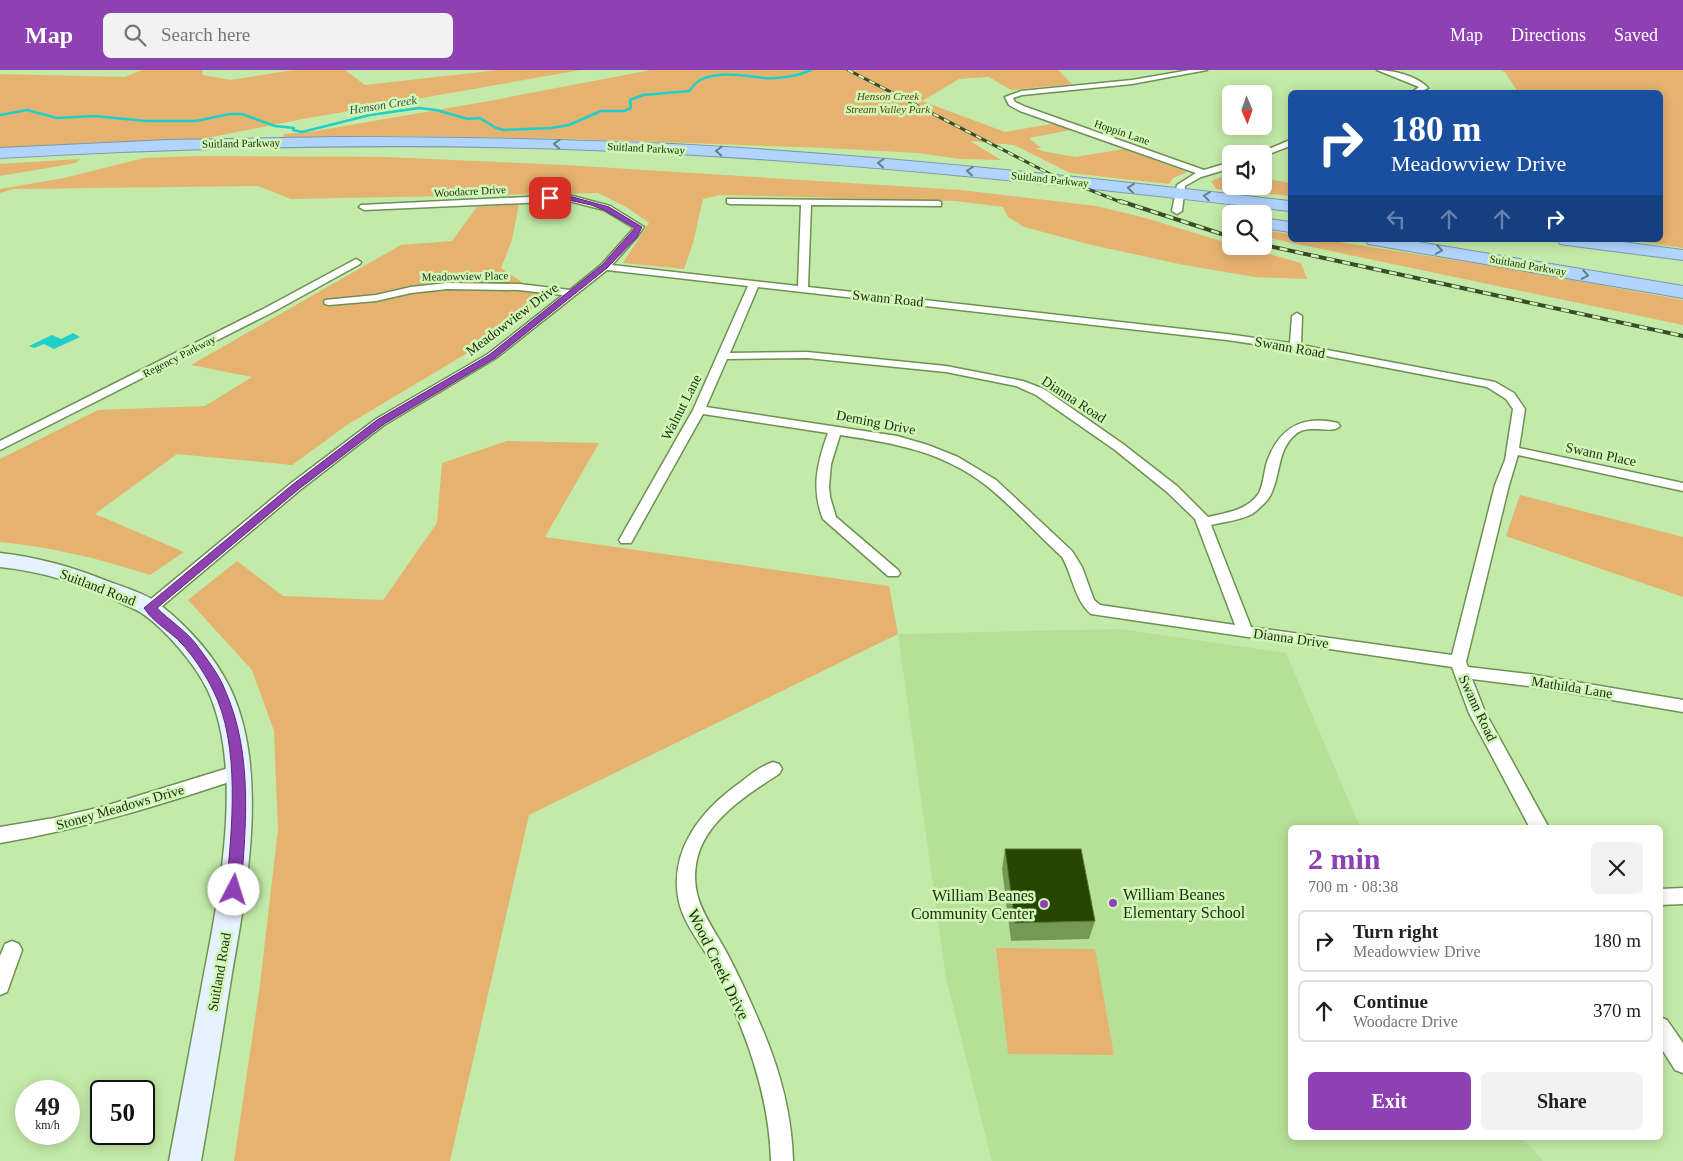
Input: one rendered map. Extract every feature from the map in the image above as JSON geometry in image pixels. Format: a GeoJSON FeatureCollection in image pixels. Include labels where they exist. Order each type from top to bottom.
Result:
{"type":"FeatureCollection","features":[{"type":"Feature","properties":{"kind":"highway","name":"Suitland Parkway"},"geometry":{"type":"LineString","coordinates":[[0,153],[257,142],[546,143],[698,150],[839,160],[976,172],[1288,206]]}},
{"type":"Feature","properties":{"kind":"highway","name":"Suitland Parkway"},"geometry":{"type":"LineString","coordinates":[[0,158],[168,150],[319,149],[465,152],[633,162]]}},
{"type":"Feature","properties":{"kind":"highway","name":"Suitland Parkway"},"geometry":{"type":"LineString","coordinates":[[876,178],[995,188],[1129,204]]}},
{"type":"Feature","properties":{"kind":"highway"},"geometry":{"type":"LineString","coordinates":[[1169,210],[1196,213]]}},
{"type":"Feature","properties":{"kind":"highway"},"geometry":{"type":"LineString","coordinates":[[1272,224],[1288,227]]}},
{"type":"Feature","properties":{"kind":"highway","name":"Suitland Parkway"},"geometry":{"type":"LineString","coordinates":[[1386,242],[1683,292]]}},
{"type":"Feature","properties":{"kind":"highway"},"geometry":{"type":"LineString","coordinates":[[1582,242],[1683,255]]}},
{"type":"Feature","properties":{"kind":"main road","name":"Suitland Road"},"geometry":{"type":"LineString","coordinates":[[0,560],[20,562],[75,576],[150,608],[191,646],[219,690],[231,725],[238,772],[238,829],[234,890],[185,1161]]}},
{"type":"Feature","properties":{"kind":"street","name":"Hoppin Lane"},"geometry":{"type":"LineString","coordinates":[[1203,70],[1132,82],[1021,93],[1009,97],[1012,104],[1204,173]]}},
{"type":"Feature","properties":{"kind":"street"},"geometry":{"type":"LineString","coordinates":[[1381,70],[1420,84],[1424,88],[1420,90]]}},
{"type":"Feature","properties":{"kind":"street"},"geometry":{"type":"LineString","coordinates":[[1272,150],[1288,144]]}},
{"type":"Feature","properties":{"kind":"street"},"geometry":{"type":"LineString","coordinates":[[1169,210],[1180,193],[1183,183],[1222,167]]}},
{"type":"Feature","properties":{"kind":"street","name":"Woodacre Drive"},"geometry":{"type":"LineString","coordinates":[[364,207],[550,198],[569,198],[593,203],[607,208],[639,227],[605,267]]}},
{"type":"Feature","properties":{"kind":"street"},"geometry":{"type":"LineString","coordinates":[[730,201],[938,204]]}},
{"type":"Feature","properties":{"kind":"street"},"geometry":{"type":"LineString","coordinates":[[803,289],[806,202]]}},
{"type":"Feature","properties":{"kind":"street","name":"Regency Parkway"},"geometry":{"type":"LineString","coordinates":[[0,446],[261,314],[356,262]]}},
{"type":"Feature","properties":{"kind":"street","name":"Swann Road"},"geometry":{"type":"LineString","coordinates":[[605,267],[1140,326],[1294,347],[1464,378],[1498,387],[1510,396],[1519,409],[1512,450],[1459,667],[1477,713],[1538,825]]}},
{"type":"Feature","properties":{"kind":"street","name":"Meadowview Drive"},"geometry":{"type":"LineString","coordinates":[[150,608],[275,504],[380,422],[492,356],[605,267]]}},
{"type":"Feature","properties":{"kind":"street","name":"Walnut Lane"},"geometry":{"type":"LineString","coordinates":[[626,540],[699,410],[754,284]]}},
{"type":"Feature","properties":{"kind":"street","name":"Meadowview Place"},"geometry":{"type":"LineString","coordinates":[[329,302],[376,298],[411,290],[447,286],[519,287],[571,293]]}},
{"type":"Feature","properties":{"kind":"street"},"geometry":{"type":"LineString","coordinates":[[1294,347],[1297,316]]}},
{"type":"Feature","properties":{"kind":"street","name":"Dianna Road"},"geometry":{"type":"LineString","coordinates":[[722,356],[807,355],[946,370],[1019,383],[1040,392],[1119,446],[1172,489],[1195,511],[1204,524],[1245,631]]}},
{"type":"Feature","properties":{"kind":"street","name":"Deming Drive"},"geometry":{"type":"LineString","coordinates":[[699,410],[897,440],[924,448],[974,471],[1013,501],[1067,554],[1075,567],[1088,603],[1092,608],[1103,613],[1124,615]]}},
{"type":"Feature","properties":{"kind":"street"},"geometry":{"type":"LineString","coordinates":[[1204,524],[1247,511],[1265,494],[1274,459],[1283,441],[1293,430],[1311,424],[1334,426]]}},
{"type":"Feature","properties":{"kind":"street"},"geometry":{"type":"LineString","coordinates":[[835,431],[827,452],[823,474],[822,496],[825,508],[830,519],[893,573]]}},
{"type":"Feature","properties":{"kind":"street","name":"Swann Place"},"geometry":{"type":"LineString","coordinates":[[1512,450],[1683,487]]}},
{"type":"Feature","properties":{"kind":"street","name":"Dianna Drive"},"geometry":{"type":"LineString","coordinates":[[1124,615],[1245,631],[1459,667]]}},
{"type":"Feature","properties":{"kind":"street","name":"Mathilda Lane"},"geometry":{"type":"LineString","coordinates":[[1459,667],[1683,706]]}},
{"type":"Feature","properties":{"kind":"street","name":"Wood Creek Drive"},"geometry":{"type":"LineString","coordinates":[[773,769],[733,796],[705,822],[692,847],[687,867],[686,884],[697,922],[721,961],[761,1051],[776,1103],[782,1161]]}},
{"type":"Feature","properties":{"kind":"street","name":"Stoney Meadows Drive"},"geometry":{"type":"LineString","coordinates":[[0,835],[54,826],[102,814],[238,772]]}},
{"type":"Feature","properties":{"kind":"street"},"geometry":{"type":"LineString","coordinates":[[1663,897],[1683,896]]}},
{"type":"Feature","properties":{"kind":"street"},"geometry":{"type":"LineString","coordinates":[[0,985],[12,950]]}},
{"type":"Feature","properties":{"kind":"street"},"geometry":{"type":"LineString","coordinates":[[1663,1032],[1683,1062]]}},
{"type":"Feature","properties":{"kind":"shaded area","name":"William Beanes Elementary School"},"geometry":{"type":"Polygon","coordinates":[[[1120,629],[1286,653],[1359,825],[1288,825],[1288,1140],[1525,1140],[1543,1161],[992,1161],[946,978],[898,634],[1120,629]]]}},
{"type":"Feature","properties":{"kind":"green space"},"geometry":{"type":"Polygon","coordinates":[[[142,70],[202,70],[203,75],[230,80],[294,70],[345,70],[365,85],[498,70],[581,70],[303,119],[202,139],[0,148],[0,74],[125,77],[142,70]]]}},
{"type":"Feature","properties":{"kind":"green space","name":"Henson Creek Stream Valley Park"},"geometry":{"type":"Polygon","coordinates":[[[651,70],[1058,70],[1072,84],[1011,90],[989,77],[959,79],[922,101],[1005,132],[1057,123],[1076,129],[1029,138],[1041,148],[1036,148],[1042,151],[1075,157],[1124,149],[1187,172],[1173,178],[1169,184],[1070,173],[1014,145],[970,141],[1001,160],[960,159],[918,153],[825,148],[574,139],[414,136],[282,138],[284,134],[310,132],[489,101],[651,70]]]}},
{"type":"Feature","properties":{"kind":"green space"},"geometry":{"type":"Polygon","coordinates":[[[1500,70],[1683,70],[1683,248],[1642,242],[1663,242],[1663,90],[1517,90],[1505,72],[1500,70]]]}},
{"type":"Feature","properties":{"kind":"green space"},"geometry":{"type":"Polygon","coordinates":[[[198,156],[386,157],[566,165],[960,190],[1096,206],[1142,217],[1222,241],[1222,255],[1272,255],[1301,263],[1307,279],[1255,277],[1184,265],[1092,245],[1024,227],[1008,217],[1003,207],[955,201],[720,195],[703,199],[693,243],[684,269],[623,263],[649,223],[628,208],[598,193],[291,199],[258,186],[13,189],[0,193],[0,189],[64,178],[144,158],[198,156]]]}},
{"type":"Feature","properties":{"kind":"green space"},"geometry":{"type":"Polygon","coordinates":[[[80,159],[76,163],[0,176],[0,164],[80,159]]]}},
{"type":"Feature","properties":{"kind":"green space"},"geometry":{"type":"Polygon","coordinates":[[[1222,177],[1222,190],[1216,189],[1211,181],[1222,177]]]}},
{"type":"Feature","properties":{"kind":"green space"},"geometry":{"type":"Polygon","coordinates":[[[1272,180],[1288,183],[1288,196],[1272,194],[1272,180]]]}},
{"type":"Feature","properties":{"kind":"green space"},"geometry":{"type":"Polygon","coordinates":[[[519,204],[512,240],[501,268],[547,299],[469,352],[347,425],[292,465],[177,454],[95,514],[184,552],[150,575],[76,554],[0,542],[0,459],[98,410],[205,406],[252,377],[191,365],[401,245],[452,241],[477,207],[519,204]]]}},
{"type":"Feature","properties":{"kind":"green space"},"geometry":{"type":"Polygon","coordinates":[[[1272,231],[1288,234],[1288,242],[1339,242],[1512,269],[1683,300],[1683,325],[1272,239],[1272,231]]]}},
{"type":"Feature","properties":{"kind":"green space"},"geometry":{"type":"Polygon","coordinates":[[[507,441],[599,443],[545,537],[889,586],[898,634],[529,815],[450,1161],[234,1161],[260,985],[278,829],[274,731],[252,670],[188,600],[237,561],[283,596],[383,600],[437,523],[442,463],[507,441]]]}},
{"type":"Feature","properties":{"kind":"green space"},"geometry":{"type":"Polygon","coordinates":[[[1520,495],[1683,537],[1683,597],[1506,536],[1520,495]]]}},
{"type":"Feature","properties":{"kind":"green space"},"geometry":{"type":"Polygon","coordinates":[[[996,948],[1095,949],[1114,1055],[1008,1054],[996,948]]]}},
{"type":"Feature","properties":{"kind":"water"},"geometry":{"type":"Polygon","coordinates":[[[73,333],[80,337],[54,349],[44,344],[34,348],[29,346],[52,335],[61,339],[73,333]]]}},
{"type":"Feature","properties":{"kind":"building","name":"William Beanes Community Center"},"geometry":{"type":"Polygon","coordinates":[[[1005,849],[1081,849],[1095,921],[1015,923],[1005,849]]]}},
{"type":"Feature","properties":{"kind":"waterway","name":"Henson Creek"},"geometry":{"type":"LineString","coordinates":[[0,115],[27,110],[57,118],[94,116],[146,121],[196,121],[230,114],[242,114],[275,126],[294,128],[293,130],[302,132],[370,115],[419,108],[436,110],[468,119],[480,118],[496,128],[504,130],[551,128],[569,125],[601,111],[624,111],[631,108],[630,100],[643,95],[689,91],[699,81],[716,75],[732,74],[776,78],[811,70]]}},
{"type":"Feature","properties":{"kind":"railway"},"geometry":{"type":"LineString","coordinates":[[848,70],[1052,175],[1123,203]]}},
{"type":"Feature","properties":{"kind":"railway"},"geometry":{"type":"LineString","coordinates":[[1120,201],[1222,234]]}},
{"type":"Feature","properties":{"kind":"railway"},"geometry":{"type":"LineString","coordinates":[[1272,247],[1683,336]]}},
{"type":"Feature","properties":{"kind":"place","name":"William Beanes Elementary School"},"geometry":{"type":"Point","coordinates":[1113,903]}},
{"type":"Feature","properties":{"kind":"place","name":"William Beanes Community Center"},"geometry":{"type":"Point","coordinates":[1044,904]}},
{"type":"Feature","properties":{"kind":"route"},"geometry":{"type":"LineString","coordinates":[[234,890],[238,829],[238,772],[231,725],[219,690],[191,646],[150,608],[254,520],[380,422],[492,356],[537,321],[605,267],[639,227],[607,208],[593,203],[569,198],[550,198]]}}]}
